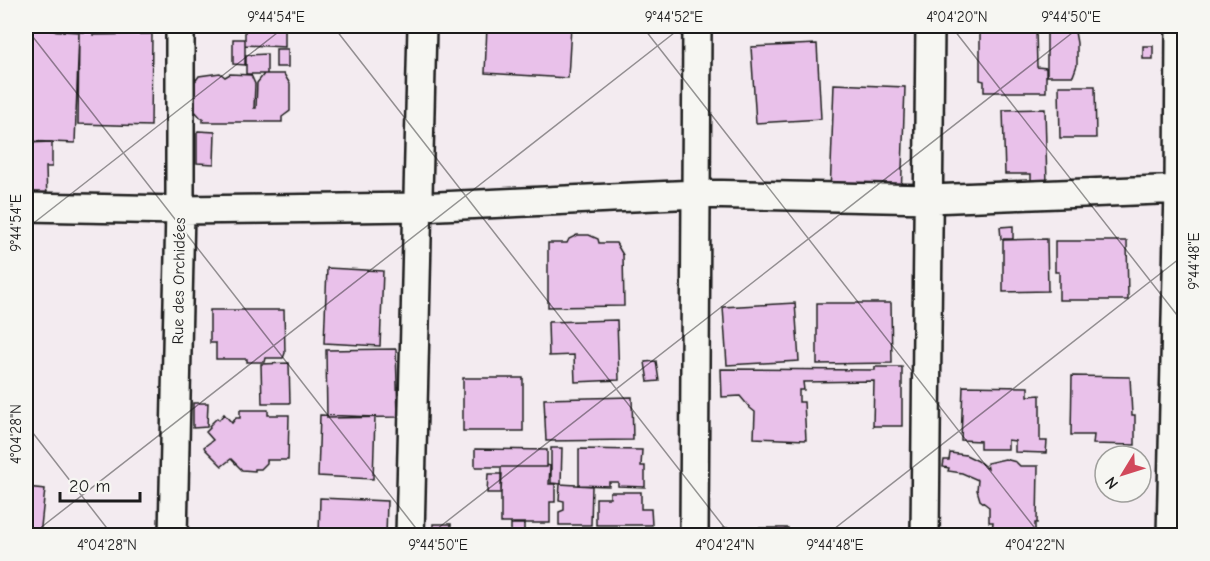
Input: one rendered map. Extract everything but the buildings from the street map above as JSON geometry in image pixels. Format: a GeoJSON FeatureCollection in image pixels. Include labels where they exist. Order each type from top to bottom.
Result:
{"type":"FeatureCollection","features":[{"type":"Feature","properties":{"kind":"street","name":"Rue des Orchidées"},"geometry":{"type":"LineString","coordinates":[[173,536],[180,210],[180,26]]}},
{"type":"Feature","properties":{"kind":"street"},"geometry":{"type":"LineString","coordinates":[[410,536],[422,26]]}},
{"type":"Feature","properties":{"kind":"street"},"geometry":{"type":"LineString","coordinates":[[693,536],[697,26]]}},
{"type":"Feature","properties":{"kind":"street"},"geometry":{"type":"LineString","coordinates":[[925,536],[930,26]]}},
{"type":"Feature","properties":{"kind":"street"},"geometry":{"type":"LineString","coordinates":[[1171,536],[1182,189],[1180,26]]}},
{"type":"Feature","properties":{"kind":"street"},"geometry":{"type":"LineString","coordinates":[[26,207],[180,210],[418,207],[697,194],[930,199],[1182,189]]}}]}
